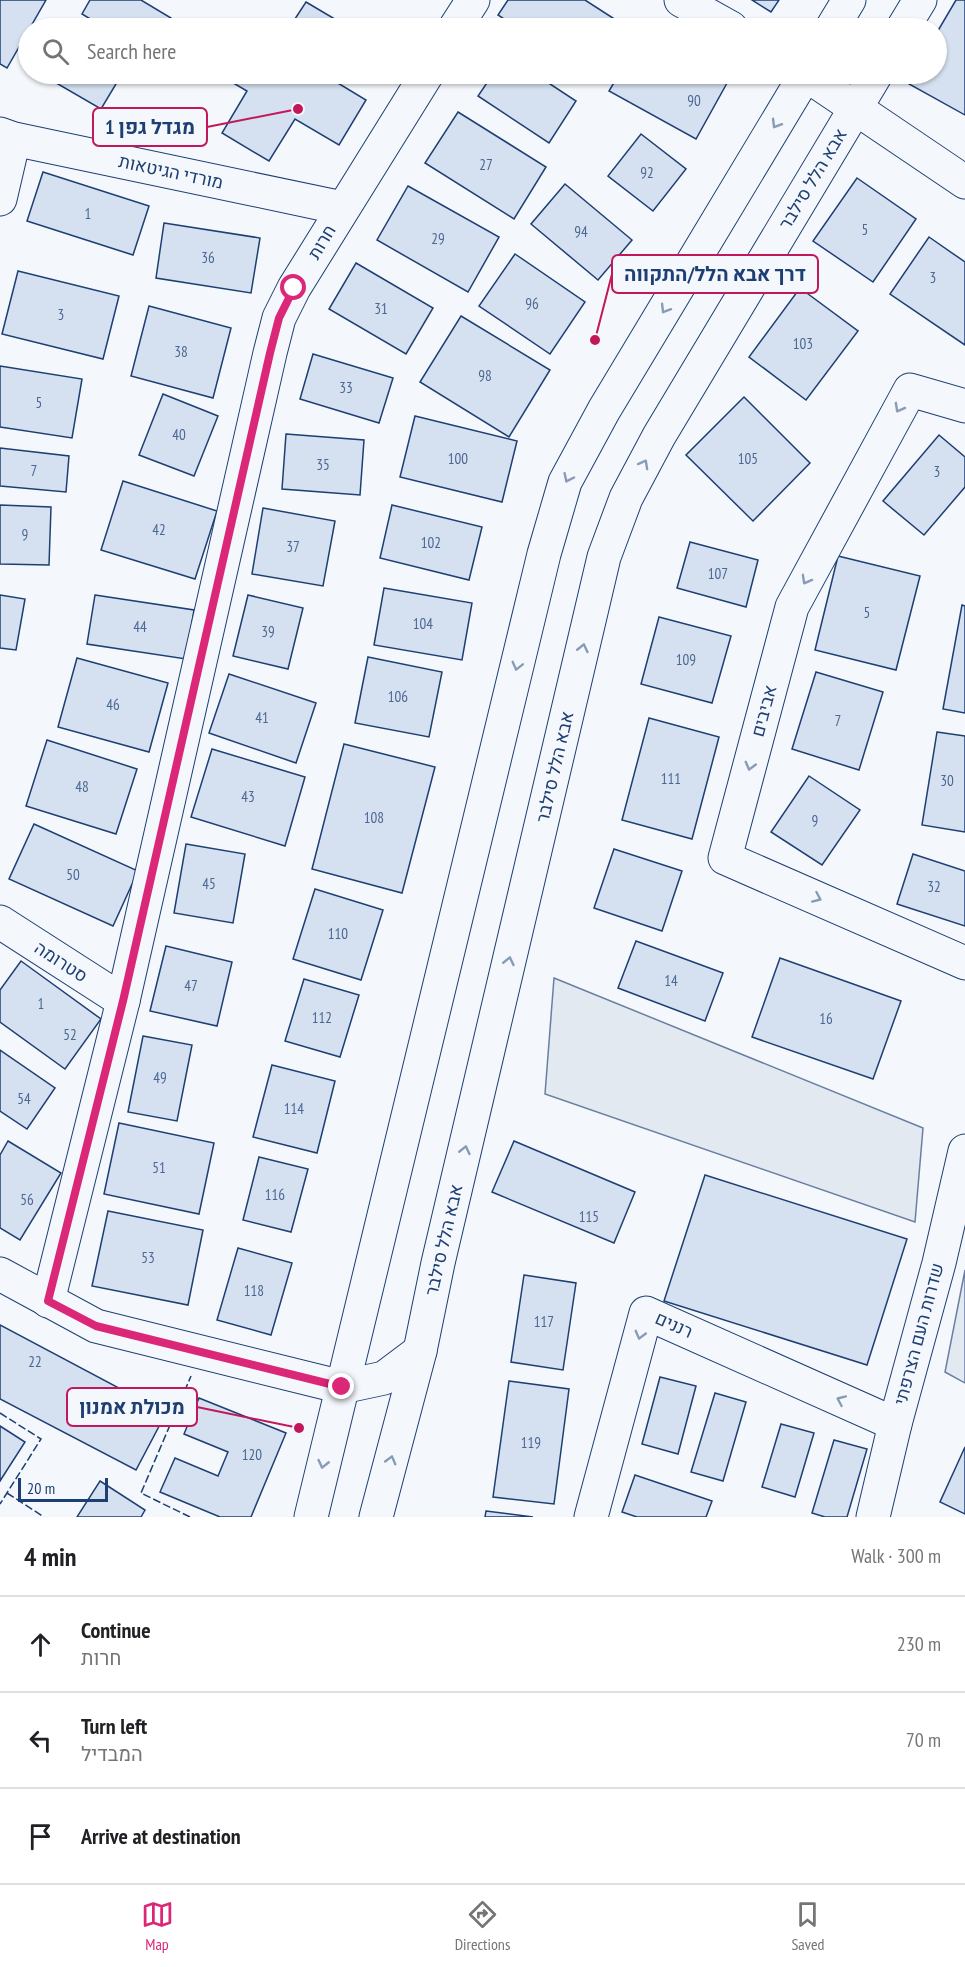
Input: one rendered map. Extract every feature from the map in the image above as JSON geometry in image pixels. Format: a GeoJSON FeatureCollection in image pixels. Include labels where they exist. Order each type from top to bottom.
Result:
{"type":"FeatureCollection","features":[{"type":"Feature","properties":{"kind":"street"},"geometry":{"type":"LineString","coordinates":[[461,18],[473,0]]}},
{"type":"Feature","properties":{"kind":"street"},"geometry":{"type":"LineString","coordinates":[[681,0],[713,18]]}},
{"type":"Feature","properties":{"kind":"street"},"geometry":{"type":"LineString","coordinates":[[838,18],[849,0]]}},
{"type":"Feature","properties":{"kind":"street"},"geometry":{"type":"LineString","coordinates":[[909,18],[921,0]]}},
{"type":"Feature","properties":{"kind":"street","name":"חרות"},"geometry":{"type":"LineString","coordinates":[[48,1301],[123,1001],[279,318],[294,288],[342,208],[421,84]]}},
{"type":"Feature","properties":{"kind":"street"},"geometry":{"type":"LineString","coordinates":[[311,1517],[544,554],[565,482],[604,410],[799,84]]}},
{"type":"Feature","properties":{"kind":"street"},"geometry":{"type":"LineString","coordinates":[[820,84],[965,182]]}},
{"type":"Feature","properties":{"kind":"street","name":"אבא הלל סילבר"},"geometry":{"type":"LineString","coordinates":[[376,1517],[420,1351],[438,1263],[604,557],[626,498],[659,436],[870,84]]}},
{"type":"Feature","properties":{"kind":"street"},"geometry":{"type":"LineString","coordinates":[[0,199],[7,136]]}},
{"type":"Feature","properties":{"kind":"street","name":"מורדי הגיטאות"},"geometry":{"type":"LineString","coordinates":[[7,136],[342,208]]}},
{"type":"Feature","properties":{"kind":"street","name":"אביבים"},"geometry":{"type":"LineString","coordinates":[[965,406],[910,390],[792,607],[726,858],[965,963]]}},
{"type":"Feature","properties":{"kind":"street","name":"סטרומה"},"geometry":{"type":"LineString","coordinates":[[0,922],[123,1001]]}},
{"type":"Feature","properties":{"kind":"street","name":"שדרות העם הצרפתי"},"geometry":{"type":"LineString","coordinates":[[873,1517],[895,1424],[939,1263],[965,1151]]}},
{"type":"Feature","properties":{"kind":"street"},"geometry":{"type":"LineString","coordinates":[[0,1274],[96,1326],[342,1387],[384,1378],[420,1351]]}},
{"type":"Feature","properties":{"kind":"street","name":"רננים"},"geometry":{"type":"LineString","coordinates":[[591,1517],[646,1313],[895,1424]]}},
{"type":"Feature","properties":{"kind":"shaded area"},"geometry":{"type":"Polygon","coordinates":[[[554,978],[923,1128],[915,1222],[545,1094],[554,978]]]}},
{"type":"Feature","properties":{"kind":"shaded area"},"geometry":{"type":"Polygon","coordinates":[[[965,1270],[965,1383],[945,1372],[965,1270]]]}},
{"type":"Feature","properties":{"kind":"building"},"geometry":{"type":"Polygon","coordinates":[[[0,0],[46,0],[36,18],[18,18],[18,49],[7,68],[0,64],[0,0]]]}},
{"type":"Feature","properties":{"kind":"building"},"geometry":{"type":"Polygon","coordinates":[[[90,0],[141,0],[171,18],[89,18],[82,14],[90,0]]]}},
{"type":"Feature","properties":{"kind":"building"},"geometry":{"type":"Polygon","coordinates":[[[508,0],[585,0],[613,18],[503,18],[498,15],[508,0]]]}},
{"type":"Feature","properties":{"kind":"building"},"geometry":{"type":"Polygon","coordinates":[[[752,0],[779,0],[771,12],[752,0]]]}},
{"type":"Feature","properties":{"kind":"building"},"geometry":{"type":"Polygon","coordinates":[[[956,0],[965,0],[965,115],[909,84],[947,84],[945,18],[956,0]]]}},
{"type":"Feature","properties":{"kind":"building"},"geometry":{"type":"Polygon","coordinates":[[[306,2],[333,18],[296,18],[306,2]]]}},
{"type":"Feature","properties":{"kind":"building"},"geometry":{"type":"Polygon","coordinates":[[[58,84],[116,84],[101,109],[58,84]]]}},
{"type":"Feature","properties":{"kind":"building"},"geometry":{"type":"Polygon","coordinates":[[[235,84],[340,84],[366,100],[339,145],[295,119],[269,161],[222,133],[247,91],[235,84]]]}},
{"type":"Feature","properties":{"kind":"building"},"geometry":{"type":"Polygon","coordinates":[[[486,84],[550,84],[576,101],[549,143],[478,96],[486,84]]]}},
{"type":"Feature","properties":{"kind":"building"},"geometry":{"type":"Polygon","coordinates":[[[613,84],[726,84],[696,139],[609,91],[613,84]]]}},
{"type":"Feature","properties":{"kind":"building"},"geometry":{"type":"Polygon","coordinates":[[[458,112],[546,167],[514,219],[425,163],[458,112]]]}},
{"type":"Feature","properties":{"kind":"building"},"geometry":{"type":"Polygon","coordinates":[[[641,134],[686,169],[653,211],[608,176],[641,134]]]}},
{"type":"Feature","properties":{"kind":"building"},"geometry":{"type":"Polygon","coordinates":[[[43,172],[149,206],[133,255],[27,221],[43,172]]]}},
{"type":"Feature","properties":{"kind":"building"},"geometry":{"type":"Polygon","coordinates":[[[857,178],[916,219],[873,282],[813,241],[857,178]]]}},
{"type":"Feature","properties":{"kind":"building"},"geometry":{"type":"Polygon","coordinates":[[[565,184],[632,240],[598,280],[531,224],[565,184]]]}},
{"type":"Feature","properties":{"kind":"building"},"geometry":{"type":"Polygon","coordinates":[[[408,186],[499,237],[468,292],[377,240],[408,186]]]}},
{"type":"Feature","properties":{"kind":"building"},"geometry":{"type":"Polygon","coordinates":[[[164,223],[260,238],[251,293],[156,278],[164,223]]]}},
{"type":"Feature","properties":{"kind":"building"},"geometry":{"type":"Polygon","coordinates":[[[929,237],[965,262],[965,345],[890,294],[929,237]]]}},
{"type":"Feature","properties":{"kind":"building"},"geometry":{"type":"Polygon","coordinates":[[[515,254],[585,302],[550,354],[479,306],[515,254]]]}},
{"type":"Feature","properties":{"kind":"building"},"geometry":{"type":"Polygon","coordinates":[[[356,263],[433,308],[406,354],[329,309],[356,263]]]}},
{"type":"Feature","properties":{"kind":"building"},"geometry":{"type":"Polygon","coordinates":[[[18,271],[119,296],[103,359],[2,334],[18,271]]]}},
{"type":"Feature","properties":{"kind":"building"},"geometry":{"type":"Polygon","coordinates":[[[800,288],[858,331],[806,400],[749,357],[800,288]]]}},
{"type":"Feature","properties":{"kind":"building"},"geometry":{"type":"Polygon","coordinates":[[[149,306],[231,328],[213,398],[131,376],[149,306]]]}},
{"type":"Feature","properties":{"kind":"building"},"geometry":{"type":"Polygon","coordinates":[[[461,316],[550,370],[509,437],[420,382],[461,316]]]}},
{"type":"Feature","properties":{"kind":"building"},"geometry":{"type":"Polygon","coordinates":[[[313,354],[393,378],[379,423],[300,399],[313,354]]]}},
{"type":"Feature","properties":{"kind":"building"},"geometry":{"type":"Polygon","coordinates":[[[0,366],[82,379],[72,438],[0,427],[0,366]]]}},
{"type":"Feature","properties":{"kind":"building"},"geometry":{"type":"Polygon","coordinates":[[[163,394],[218,416],[194,476],[139,455],[163,394]]]}},
{"type":"Feature","properties":{"kind":"building"},"geometry":{"type":"Polygon","coordinates":[[[744,397],[810,463],[753,521],[686,455],[744,397]]]}},
{"type":"Feature","properties":{"kind":"building"},"geometry":{"type":"Polygon","coordinates":[[[415,416],[517,441],[502,502],[400,477],[415,416]]]}},
{"type":"Feature","properties":{"kind":"building"},"geometry":{"type":"Polygon","coordinates":[[[286,434],[364,440],[360,495],[282,489],[286,434]]]}},
{"type":"Feature","properties":{"kind":"building"},"geometry":{"type":"Polygon","coordinates":[[[939,435],[965,457],[965,487],[924,535],[883,501],[939,435]]]}},
{"type":"Feature","properties":{"kind":"building"},"geometry":{"type":"Polygon","coordinates":[[[0,448],[69,456],[66,492],[0,486],[0,448]]]}},
{"type":"Feature","properties":{"kind":"building"},"geometry":{"type":"Polygon","coordinates":[[[123,481],[217,511],[195,579],[101,550],[123,481]]]}},
{"type":"Feature","properties":{"kind":"building"},"geometry":{"type":"Polygon","coordinates":[[[0,505],[51,507],[49,565],[0,564],[0,505]]]}},
{"type":"Feature","properties":{"kind":"building"},"geometry":{"type":"Polygon","coordinates":[[[392,505],[482,527],[469,580],[380,558],[392,505]]]}},
{"type":"Feature","properties":{"kind":"building"},"geometry":{"type":"Polygon","coordinates":[[[263,508],[335,521],[323,586],[252,574],[263,508]]]}},
{"type":"Feature","properties":{"kind":"building"},"geometry":{"type":"Polygon","coordinates":[[[690,542],[758,560],[746,607],[677,588],[690,542]]]}},
{"type":"Feature","properties":{"kind":"building"},"geometry":{"type":"Polygon","coordinates":[[[838,556],[920,576],[896,670],[815,650],[838,556]]]}},
{"type":"Feature","properties":{"kind":"building"},"geometry":{"type":"Polygon","coordinates":[[[384,588],[472,603],[462,660],[374,645],[384,588]]]}},
{"type":"Feature","properties":{"kind":"building"},"geometry":{"type":"Polygon","coordinates":[[[0,595],[25,599],[16,650],[0,648],[0,595]]]}},
{"type":"Feature","properties":{"kind":"building"},"geometry":{"type":"Polygon","coordinates":[[[95,595],[194,610],[186,659],[87,644],[95,595]]]}},
{"type":"Feature","properties":{"kind":"building"},"geometry":{"type":"Polygon","coordinates":[[[248,595],[303,608],[288,669],[233,656],[248,595]]]}},
{"type":"Feature","properties":{"kind":"building"},"geometry":{"type":"Polygon","coordinates":[[[962,605],[965,606],[965,713],[943,709],[962,605]]]}},
{"type":"Feature","properties":{"kind":"building"},"geometry":{"type":"Polygon","coordinates":[[[659,617],[731,636],[712,703],[641,684],[659,617]]]}},
{"type":"Feature","properties":{"kind":"building"},"geometry":{"type":"Polygon","coordinates":[[[368,657],[442,672],[429,737],[355,723],[368,657]]]}},
{"type":"Feature","properties":{"kind":"building"},"geometry":{"type":"Polygon","coordinates":[[[77,658],[168,683],[149,752],[58,727],[77,658]]]}},
{"type":"Feature","properties":{"kind":"building"},"geometry":{"type":"Polygon","coordinates":[[[816,672],[883,692],[859,770],[792,749],[816,672]]]}},
{"type":"Feature","properties":{"kind":"building"},"geometry":{"type":"Polygon","coordinates":[[[229,674],[316,703],[296,763],[209,733],[229,674]]]}},
{"type":"Feature","properties":{"kind":"building"},"geometry":{"type":"Polygon","coordinates":[[[649,718],[719,737],[692,839],[622,820],[649,718]]]}},
{"type":"Feature","properties":{"kind":"building"},"geometry":{"type":"Polygon","coordinates":[[[937,732],[965,736],[965,832],[922,825],[937,732]]]}},
{"type":"Feature","properties":{"kind":"building"},"geometry":{"type":"Polygon","coordinates":[[[47,740],[137,769],[116,834],[26,806],[47,740]]]}},
{"type":"Feature","properties":{"kind":"building"},"geometry":{"type":"Polygon","coordinates":[[[344,744],[435,767],[402,893],[312,869],[344,744]]]}},
{"type":"Feature","properties":{"kind":"building"},"geometry":{"type":"Polygon","coordinates":[[[212,749],[305,777],[285,846],[191,817],[212,749]]]}},
{"type":"Feature","properties":{"kind":"building"},"geometry":{"type":"Polygon","coordinates":[[[809,776],[860,810],[822,865],[771,832],[809,776]]]}},
{"type":"Feature","properties":{"kind":"building"},"geometry":{"type":"Polygon","coordinates":[[[34,824],[138,871],[113,926],[9,879],[34,824]]]}},
{"type":"Feature","properties":{"kind":"building"},"geometry":{"type":"Polygon","coordinates":[[[186,844],[245,854],[233,923],[174,913],[186,844]]]}},
{"type":"Feature","properties":{"kind":"building"},"geometry":{"type":"Polygon","coordinates":[[[614,849],[682,871],[662,931],[594,908],[614,849]]]}},
{"type":"Feature","properties":{"kind":"building"},"geometry":{"type":"Polygon","coordinates":[[[913,854],[965,871],[965,926],[897,904],[913,854]]]}},
{"type":"Feature","properties":{"kind":"building"},"geometry":{"type":"Polygon","coordinates":[[[315,889],[383,910],[361,980],[293,959],[315,889]]]}},
{"type":"Feature","properties":{"kind":"building"},"geometry":{"type":"Polygon","coordinates":[[[636,941],[723,973],[705,1021],[618,988],[636,941]]]}},
{"type":"Feature","properties":{"kind":"building"},"geometry":{"type":"Polygon","coordinates":[[[166,946],[232,962],[217,1026],[150,1011],[166,946]]]}},
{"type":"Feature","properties":{"kind":"building"},"geometry":{"type":"Polygon","coordinates":[[[780,958],[901,1001],[873,1079],[752,1037],[780,958]]]}},
{"type":"Feature","properties":{"kind":"building"},"geometry":{"type":"Polygon","coordinates":[[[21,961],[101,1019],[65,1069],[0,1022],[0,990],[21,961]]]}},
{"type":"Feature","properties":{"kind":"building"},"geometry":{"type":"Polygon","coordinates":[[[304,979],[359,995],[340,1057],[285,1041],[304,979]]]}},
{"type":"Feature","properties":{"kind":"building"},"geometry":{"type":"Polygon","coordinates":[[[143,1036],[192,1045],[177,1121],[128,1112],[143,1036]]]}},
{"type":"Feature","properties":{"kind":"building"},"geometry":{"type":"Polygon","coordinates":[[[0,1050],[55,1088],[27,1129],[0,1111],[0,1050]]]}},
{"type":"Feature","properties":{"kind":"building"},"geometry":{"type":"Polygon","coordinates":[[[272,1065],[335,1081],[317,1153],[253,1137],[272,1065]]]}},
{"type":"Feature","properties":{"kind":"building"},"geometry":{"type":"Polygon","coordinates":[[[119,1123],[214,1143],[199,1214],[104,1194],[119,1123]]]}},
{"type":"Feature","properties":{"kind":"building"},"geometry":{"type":"Polygon","coordinates":[[[8,1141],[61,1173],[20,1240],[0,1228],[0,1155],[8,1141]]]}},
{"type":"Feature","properties":{"kind":"building"},"geometry":{"type":"Polygon","coordinates":[[[514,1141],[635,1192],[614,1243],[492,1192],[514,1141]]]}},
{"type":"Feature","properties":{"kind":"building"},"geometry":{"type":"Polygon","coordinates":[[[259,1157],[308,1169],[291,1232],[243,1220],[259,1157]]]}},
{"type":"Feature","properties":{"kind":"building"},"geometry":{"type":"Polygon","coordinates":[[[705,1175],[907,1239],[867,1365],[664,1301],[705,1175]]]}},
{"type":"Feature","properties":{"kind":"building"},"geometry":{"type":"Polygon","coordinates":[[[108,1211],[203,1230],[188,1305],[92,1286],[108,1211]]]}},
{"type":"Feature","properties":{"kind":"building"},"geometry":{"type":"Polygon","coordinates":[[[238,1248],[292,1263],[271,1335],[217,1320],[238,1248]]]}},
{"type":"Feature","properties":{"kind":"building"},"geometry":{"type":"Polygon","coordinates":[[[524,1275],[576,1283],[563,1370],[511,1362],[524,1275]]]}},
{"type":"Feature","properties":{"kind":"building"},"geometry":{"type":"Polygon","coordinates":[[[0,1325],[166,1413],[136,1470],[0,1399],[0,1325]]]}},
{"type":"Feature","properties":{"kind":"building"},"geometry":{"type":"Polygon","coordinates":[[[660,1377],[696,1386],[678,1454],[642,1444],[660,1377]]]}},
{"type":"Feature","properties":{"kind":"building"},"geometry":{"type":"Polygon","coordinates":[[[509,1381],[569,1389],[554,1504],[493,1497],[509,1381]]]}},
{"type":"Feature","properties":{"kind":"building"},"geometry":{"type":"Polygon","coordinates":[[[715,1393],[746,1402],[723,1481],[691,1472],[715,1393]]]}},
{"type":"Feature","properties":{"kind":"building"},"geometry":{"type":"Polygon","coordinates":[[[199,1398],[286,1433],[251,1517],[220,1517],[160,1492],[175,1458],[218,1476],[228,1452],[184,1434],[199,1398]]]}},
{"type":"Feature","properties":{"kind":"building"},"geometry":{"type":"Polygon","coordinates":[[[781,1424],[814,1433],[795,1497],[762,1487],[781,1424]]]}},
{"type":"Feature","properties":{"kind":"building"},"geometry":{"type":"Polygon","coordinates":[[[0,1426],[25,1442],[0,1481],[0,1426]]]}},
{"type":"Feature","properties":{"kind":"building"},"geometry":{"type":"Polygon","coordinates":[[[834,1440],[867,1449],[847,1517],[825,1517],[812,1513],[834,1440]]]}},
{"type":"Feature","properties":{"kind":"building"},"geometry":{"type":"Polygon","coordinates":[[[965,1447],[965,1514],[940,1502],[965,1447]]]}},
{"type":"Feature","properties":{"kind":"building"},"geometry":{"type":"Polygon","coordinates":[[[635,1475],[712,1501],[706,1517],[637,1517],[622,1512],[635,1475]]]}},
{"type":"Feature","properties":{"kind":"building"},"geometry":{"type":"Polygon","coordinates":[[[100,1481],[145,1510],[141,1517],[77,1517],[100,1481]]]}},
{"type":"Feature","properties":{"kind":"building"},"geometry":{"type":"Polygon","coordinates":[[[486,1511],[533,1517],[485,1517],[486,1511]]]}},
{"type":"Feature","properties":{"kind":"fence"},"geometry":{"type":"LineString","coordinates":[[190,1517],[141,1493],[191,1376]]}},
{"type":"Feature","properties":{"kind":"fence"},"geometry":{"type":"LineString","coordinates":[[0,1413],[41,1439],[0,1504]]}},
{"type":"Feature","properties":{"kind":"fence"},"geometry":{"type":"LineString","coordinates":[[7,1493],[44,1517]]}},
{"type":"Feature","properties":{"kind":"place","name":"מגדל גפן 1"},"geometry":{"type":"Point","coordinates":[298,109]}},
{"type":"Feature","properties":{"kind":"place","name":"דרך אבא הלל/התקווה"},"geometry":{"type":"Point","coordinates":[595,340]}},
{"type":"Feature","properties":{"kind":"place","name":"מכולת אמנון"},"geometry":{"type":"Point","coordinates":[299,1428]}},
{"type":"Feature","properties":{"kind":"route"},"geometry":{"type":"LineString","coordinates":[[294,288],[279,318],[270,353],[123,1001],[48,1301],[96,1326],[342,1387]]}}]}
